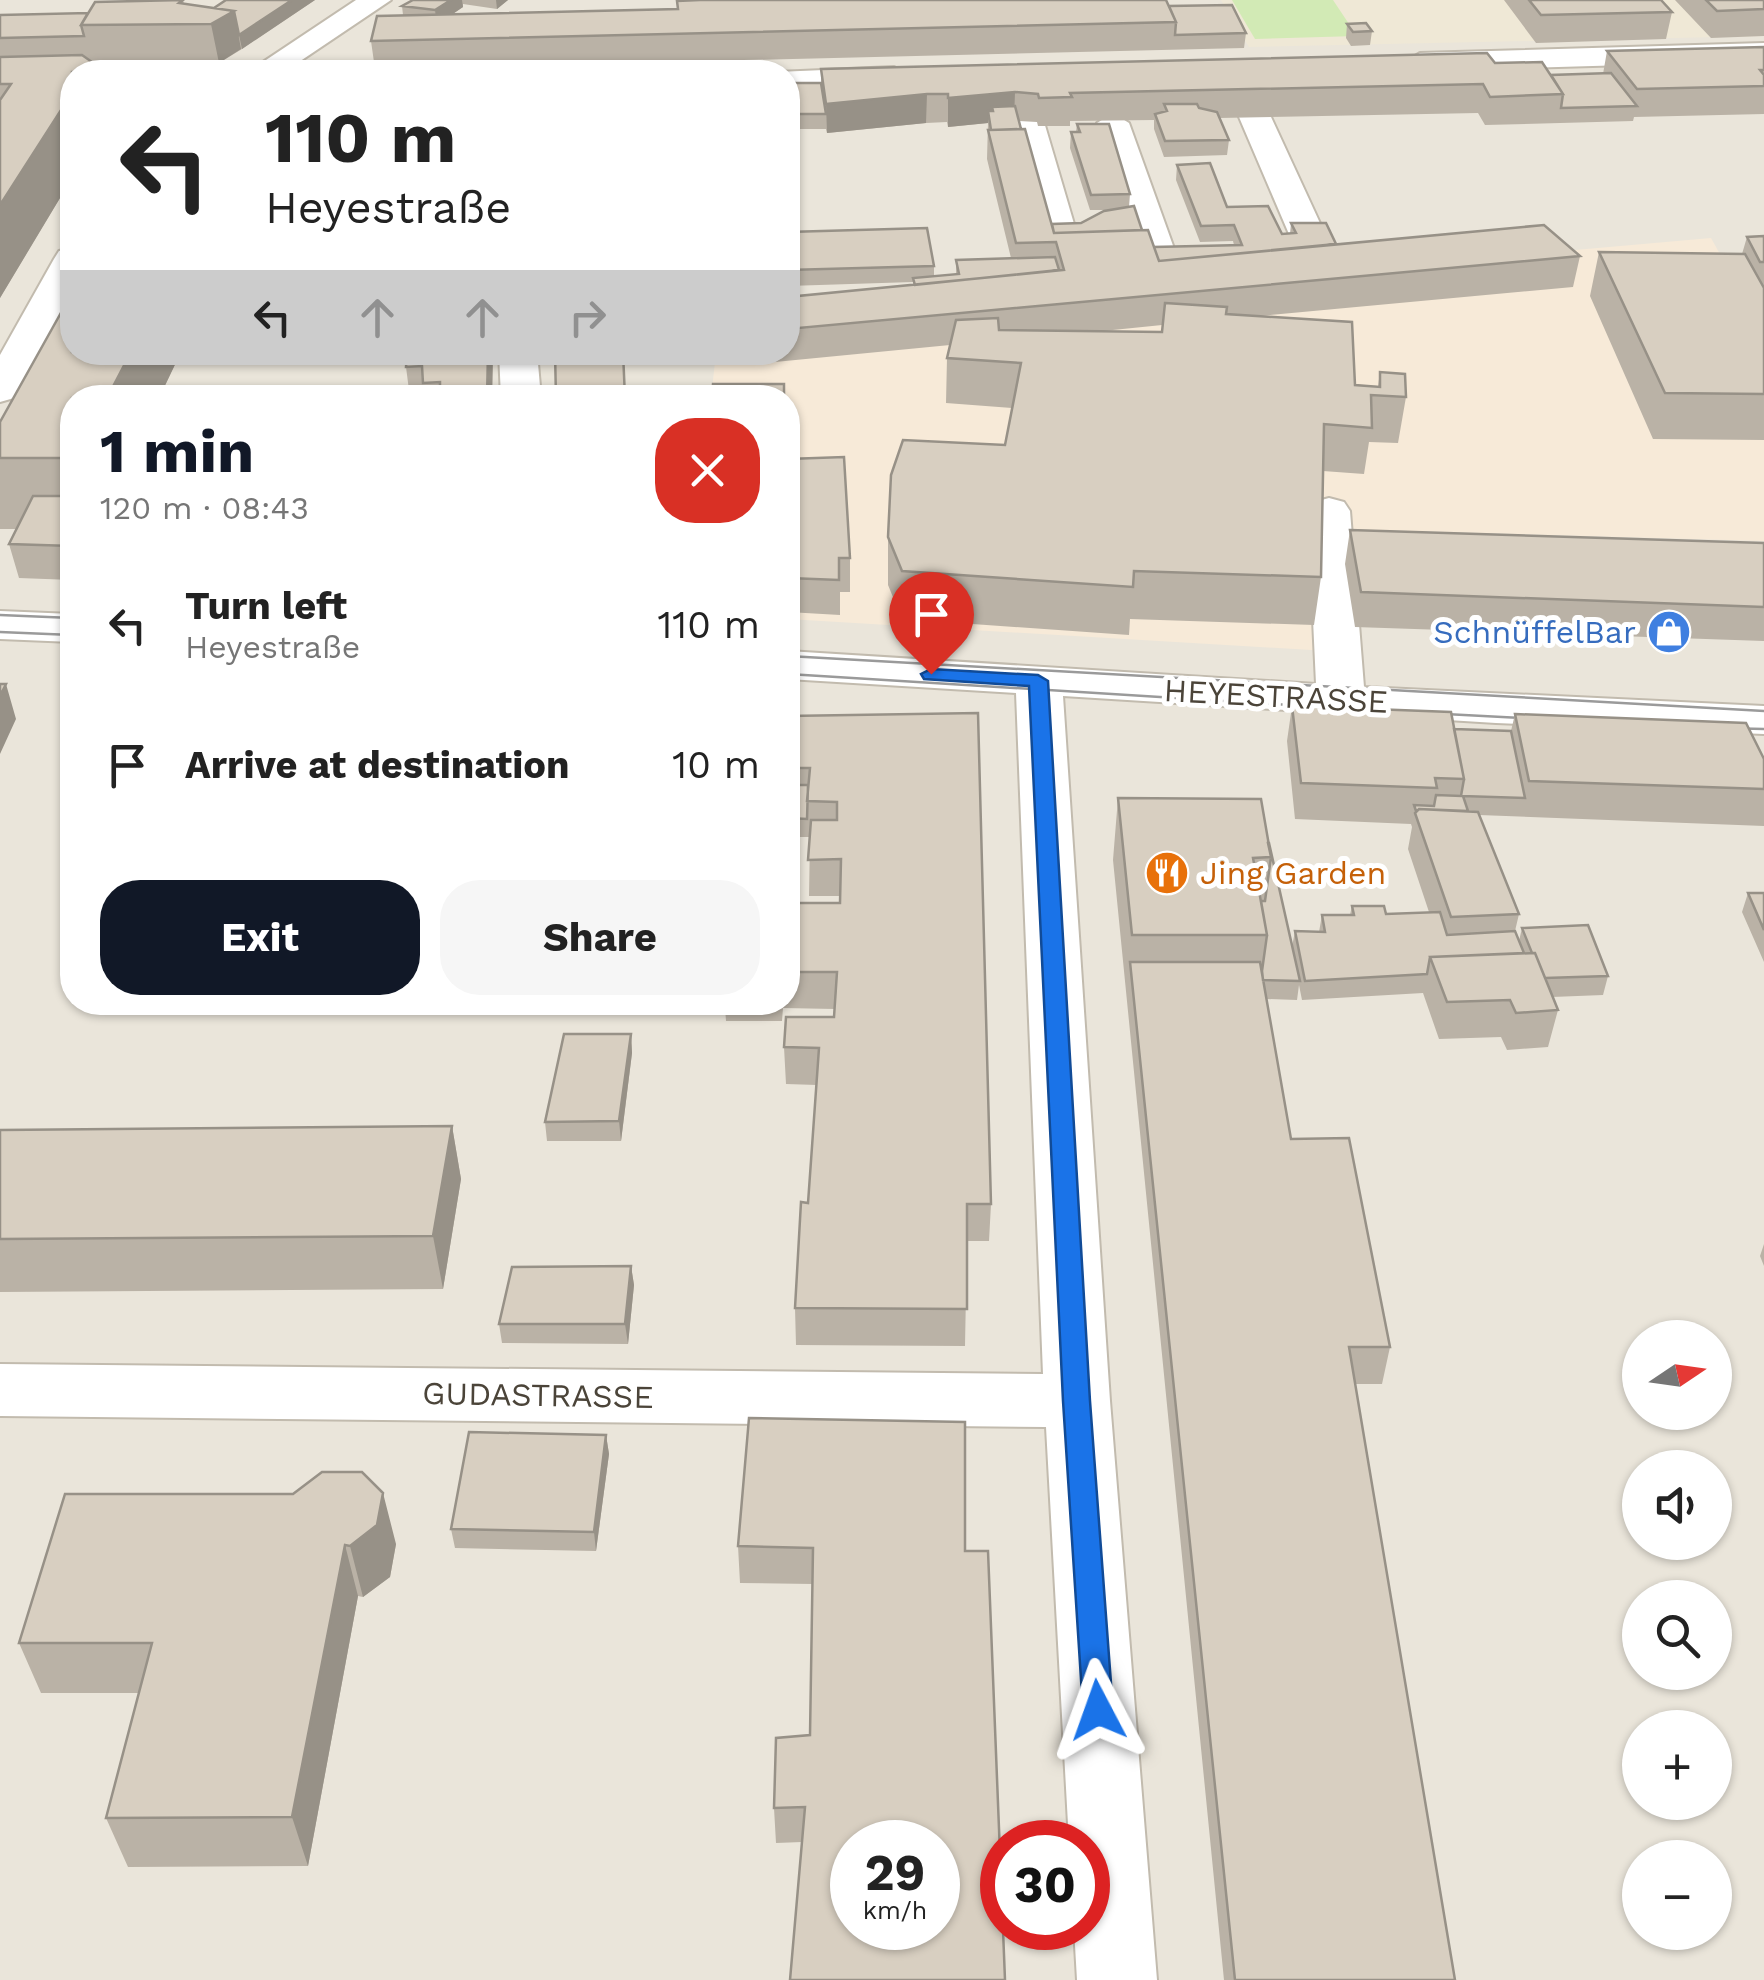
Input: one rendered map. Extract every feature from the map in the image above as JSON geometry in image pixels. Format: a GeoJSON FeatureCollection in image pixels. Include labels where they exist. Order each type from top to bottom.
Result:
{"type":"FeatureCollection","features":[{"type":"Feature","properties":{"kind":"street"},"geometry":{"type":"LineString","coordinates":[[283,60],[376,0]]}},
{"type":"Feature","properties":{"kind":"street"},"geometry":{"type":"LineString","coordinates":[[1390,63],[1764,52]]}},
{"type":"Feature","properties":{"kind":"street"},"geometry":{"type":"LineString","coordinates":[[800,78],[919,75]]}},
{"type":"Feature","properties":{"kind":"street"},"geometry":{"type":"LineString","coordinates":[[1255,117],[1307,234]]}},
{"type":"Feature","properties":{"kind":"street"},"geometry":{"type":"LineString","coordinates":[[1028,122],[1058,234]]}},
{"type":"Feature","properties":{"kind":"street"},"geometry":{"type":"LineString","coordinates":[[1112,123],[1158,254]]}},
{"type":"Feature","properties":{"kind":"street"},"geometry":{"type":"LineString","coordinates":[[0,390],[60,281]]}},
{"type":"Feature","properties":{"kind":"street"},"geometry":{"type":"LineString","coordinates":[[1329,512],[1342,700]]}},
{"type":"Feature","properties":{"kind":"street"},"geometry":{"type":"LineString","coordinates":[[0,625],[60,628]]}},
{"type":"Feature","properties":{"kind":"street","name":"HEYESTRASSE"},"geometry":{"type":"LineString","coordinates":[[800,666],[1342,700],[1764,720]]}},
{"type":"Feature","properties":{"kind":"street"},"geometry":{"type":"LineString","coordinates":[[1038,681],[1076,1401],[1117,1980]]}},
{"type":"Feature","properties":{"kind":"street","name":"GUDASTRASSE"},"geometry":{"type":"LineString","coordinates":[[0,1390],[1076,1401]]}},
{"type":"Feature","properties":{"kind":"shaded area"},"geometry":{"type":"Polygon","coordinates":[[[0,0],[1764,0],[1764,1980],[0,1980],[0,0]]]}},
{"type":"Feature","properties":{"kind":"shaded area"},"geometry":{"type":"Polygon","coordinates":[[[1221,0],[1764,0],[1764,36],[1249,47],[1221,0]]]}},
{"type":"Feature","properties":{"kind":"shaded area"},"geometry":{"type":"Polygon","coordinates":[[[1711,238],[1764,333],[1764,541],[1337,529],[1344,652],[800,620],[800,385],[712,385],[715,365],[800,365],[800,350],[1541,253],[1711,238]]]}},
{"type":"Feature","properties":{"kind":"green space"},"geometry":{"type":"Polygon","coordinates":[[[1232,0],[1333,0],[1357,36],[1255,39],[1232,0]]]}},
{"type":"Feature","properties":{"kind":"building"},"geometry":{"type":"Polygon","coordinates":[[[183,0],[179,3],[234,11],[211,24],[81,25],[95,2],[183,0]]]}},
{"type":"Feature","properties":{"kind":"building"},"geometry":{"type":"Polygon","coordinates":[[[226,0],[292,0],[239,35],[234,11],[214,8],[226,0]]]}},
{"type":"Feature","properties":{"kind":"building"},"geometry":{"type":"Polygon","coordinates":[[[413,0],[451,0],[435,10],[402,6],[413,0]]]}},
{"type":"Feature","properties":{"kind":"building"},"geometry":{"type":"Polygon","coordinates":[[[1166,0],[1176,22],[371,41],[377,16],[678,9],[677,1],[1166,0]]]}},
{"type":"Feature","properties":{"kind":"building"},"geometry":{"type":"Polygon","coordinates":[[[1529,0],[1661,0],[1672,12],[1541,15],[1529,0]]]}},
{"type":"Feature","properties":{"kind":"building"},"geometry":{"type":"Polygon","coordinates":[[[1706,0],[1764,0],[1764,9],[1717,11],[1706,0]]]}},
{"type":"Feature","properties":{"kind":"building"},"geometry":{"type":"Polygon","coordinates":[[[1232,5],[1246,33],[1175,35],[1176,22],[1169,6],[1232,5]]]}},
{"type":"Feature","properties":{"kind":"building"},"geometry":{"type":"Polygon","coordinates":[[[88,13],[81,25],[84,36],[0,38],[0,15],[88,13]]]}},
{"type":"Feature","properties":{"kind":"building"},"geometry":{"type":"Polygon","coordinates":[[[1366,23],[1372,31],[1353,32],[1347,24],[1366,23]]]}},
{"type":"Feature","properties":{"kind":"building"},"geometry":{"type":"Polygon","coordinates":[[[1764,47],[1764,70],[1760,70],[1764,86],[1637,89],[1607,51],[1764,47]]]}},
{"type":"Feature","properties":{"kind":"building"},"geometry":{"type":"Polygon","coordinates":[[[1487,53],[1495,63],[1542,62],[1563,94],[1490,97],[1483,84],[1070,93],[1072,97],[1039,98],[1038,94],[1015,92],[948,98],[948,94],[927,94],[826,104],[821,69],[1487,53]]]}},
{"type":"Feature","properties":{"kind":"building"},"geometry":{"type":"Polygon","coordinates":[[[82,55],[89,60],[60,60],[60,112],[0,205],[0,100],[11,84],[0,84],[0,57],[82,55]]]}},
{"type":"Feature","properties":{"kind":"building"},"geometry":{"type":"Polygon","coordinates":[[[1611,73],[1637,106],[1561,108],[1563,94],[1551,75],[1611,73]]]}},
{"type":"Feature","properties":{"kind":"building"},"geometry":{"type":"Polygon","coordinates":[[[800,83],[821,83],[826,114],[800,114],[800,83]]]}},
{"type":"Feature","properties":{"kind":"building"},"geometry":{"type":"Polygon","coordinates":[[[1164,104],[1197,104],[1217,112],[1229,140],[1165,141],[1155,114],[1167,111],[1164,104]]]}},
{"type":"Feature","properties":{"kind":"building"},"geometry":{"type":"Polygon","coordinates":[[[1015,106],[1021,129],[991,130],[988,111],[993,111],[992,107],[1015,106]]]}},
{"type":"Feature","properties":{"kind":"building"},"geometry":{"type":"Polygon","coordinates":[[[1077,124],[1109,124],[1130,194],[1091,195],[1071,132],[1080,132],[1077,124]]]}},
{"type":"Feature","properties":{"kind":"building"},"geometry":{"type":"Polygon","coordinates":[[[1025,129],[1054,233],[1148,230],[1159,261],[1544,225],[1580,256],[800,328],[800,296],[1064,270],[1056,242],[1016,243],[988,130],[1025,129]]]}},
{"type":"Feature","properties":{"kind":"building"},"geometry":{"type":"Polygon","coordinates":[[[1210,163],[1227,207],[1268,206],[1282,234],[1296,233],[1291,223],[1326,223],[1336,244],[1159,261],[1154,247],[1242,245],[1234,225],[1201,226],[1177,165],[1210,163]]]}},
{"type":"Feature","properties":{"kind":"building"},"geometry":{"type":"Polygon","coordinates":[[[1134,206],[1142,230],[1054,233],[1052,224],[1081,223],[1104,211],[1134,206]]]}},
{"type":"Feature","properties":{"kind":"building"},"geometry":{"type":"Polygon","coordinates":[[[927,228],[934,266],[800,270],[800,232],[927,228]]]}},
{"type":"Feature","properties":{"kind":"building"},"geometry":{"type":"Polygon","coordinates":[[[1764,236],[1764,262],[1760,262],[1747,237],[1764,236]]]}},
{"type":"Feature","properties":{"kind":"building"},"geometry":{"type":"Polygon","coordinates":[[[1599,252],[1745,254],[1764,288],[1764,394],[1665,393],[1599,252]]]}},
{"type":"Feature","properties":{"kind":"building"},"geometry":{"type":"Polygon","coordinates":[[[1055,257],[1059,270],[915,285],[913,278],[959,274],[956,260],[1055,257]]]}},
{"type":"Feature","properties":{"kind":"building"},"geometry":{"type":"Polygon","coordinates":[[[1165,303],[1227,307],[1226,314],[1352,322],[1355,385],[1380,387],[1380,372],[1405,374],[1406,397],[1371,395],[1372,428],[1324,424],[1321,577],[1134,571],[1133,587],[902,571],[888,537],[891,475],[903,440],[1005,445],[1021,363],[947,358],[956,320],[998,318],[999,330],[1162,332],[1165,303]]]}},
{"type":"Feature","properties":{"kind":"building"},"geometry":{"type":"Polygon","coordinates":[[[60,314],[60,365],[124,365],[114,385],[60,385],[60,458],[0,458],[0,422],[60,314]]]}},
{"type":"Feature","properties":{"kind":"building"},"geometry":{"type":"Polygon","coordinates":[[[406,365],[488,365],[487,385],[423,383],[422,366],[406,365]]]}},
{"type":"Feature","properties":{"kind":"building"},"geometry":{"type":"Polygon","coordinates":[[[555,365],[624,365],[624,385],[556,385],[555,365]]]}},
{"type":"Feature","properties":{"kind":"building"},"geometry":{"type":"Polygon","coordinates":[[[713,384],[784,384],[784,385],[713,384]]]}},
{"type":"Feature","properties":{"kind":"building"},"geometry":{"type":"Polygon","coordinates":[[[844,457],[850,558],[839,558],[839,580],[800,578],[800,459],[844,457]]]}},
{"type":"Feature","properties":{"kind":"building"},"geometry":{"type":"Polygon","coordinates":[[[33,496],[60,496],[60,546],[9,544],[33,496]]]}},
{"type":"Feature","properties":{"kind":"building"},"geometry":{"type":"Polygon","coordinates":[[[1350,530],[1764,543],[1764,607],[1361,592],[1350,530]]]}},
{"type":"Feature","properties":{"kind":"building"},"geometry":{"type":"Polygon","coordinates":[[[1292,706],[1451,712],[1464,779],[1435,778],[1437,788],[1301,783],[1292,706]]]}},
{"type":"Feature","properties":{"kind":"building"},"geometry":{"type":"Polygon","coordinates":[[[978,713],[991,1204],[967,1204],[967,1309],[795,1308],[801,1202],[808,1203],[819,1048],[784,1047],[786,1017],[834,1017],[837,972],[800,972],[800,903],[840,903],[841,859],[808,860],[811,820],[837,820],[837,802],[807,801],[810,768],[800,768],[800,716],[978,713]]]}},
{"type":"Feature","properties":{"kind":"building"},"geometry":{"type":"Polygon","coordinates":[[[1515,714],[1746,723],[1764,759],[1764,789],[1529,781],[1515,714]]]}},
{"type":"Feature","properties":{"kind":"building"},"geometry":{"type":"Polygon","coordinates":[[[1454,729],[1511,731],[1525,798],[1463,796],[1468,811],[1416,811],[1414,805],[1434,806],[1436,795],[1461,796],[1464,779],[1454,729]]]}},
{"type":"Feature","properties":{"kind":"building"},"geometry":{"type":"Polygon","coordinates":[[[800,785],[808,785],[807,819],[800,819],[800,785]]]}},
{"type":"Feature","properties":{"kind":"building"},"geometry":{"type":"Polygon","coordinates":[[[1118,798],[1261,799],[1271,857],[1253,858],[1267,935],[1132,935],[1118,798]]]}},
{"type":"Feature","properties":{"kind":"building"},"geometry":{"type":"Polygon","coordinates":[[[1419,809],[1478,812],[1519,914],[1451,917],[1415,813],[1419,809]]]}},
{"type":"Feature","properties":{"kind":"building"},"geometry":{"type":"Polygon","coordinates":[[[1268,843],[1300,981],[1263,980],[1267,935],[1261,901],[1265,901],[1271,857],[1268,843]]]}},
{"type":"Feature","properties":{"kind":"building"},"geometry":{"type":"Polygon","coordinates":[[[1748,893],[1764,893],[1764,930],[1748,893]]]}},
{"type":"Feature","properties":{"kind":"building"},"geometry":{"type":"Polygon","coordinates":[[[1352,906],[1384,906],[1386,914],[1440,912],[1447,935],[1515,931],[1524,953],[1430,957],[1427,974],[1305,981],[1295,931],[1325,932],[1322,915],[1354,915],[1352,906]]]}},
{"type":"Feature","properties":{"kind":"building"},"geometry":{"type":"Polygon","coordinates":[[[1588,925],[1608,976],[1545,978],[1522,928],[1588,925]]]}},
{"type":"Feature","properties":{"kind":"building"},"geometry":{"type":"Polygon","coordinates":[[[1535,953],[1558,1010],[1516,1013],[1510,1000],[1447,1002],[1430,957],[1535,953]]]}},
{"type":"Feature","properties":{"kind":"building"},"geometry":{"type":"Polygon","coordinates":[[[1130,962],[1260,962],[1291,1139],[1349,1138],[1390,1347],[1349,1347],[1455,1980],[1235,1980],[1130,962]]]}},
{"type":"Feature","properties":{"kind":"building"},"geometry":{"type":"Polygon","coordinates":[[[564,1034],[631,1034],[619,1121],[545,1122],[564,1034]]]}},
{"type":"Feature","properties":{"kind":"building"},"geometry":{"type":"Polygon","coordinates":[[[452,1126],[433,1236],[0,1239],[0,1130],[452,1126]]]}},
{"type":"Feature","properties":{"kind":"building"},"geometry":{"type":"Polygon","coordinates":[[[631,1266],[625,1324],[499,1324],[512,1267],[631,1266]]]}},
{"type":"Feature","properties":{"kind":"building"},"geometry":{"type":"Polygon","coordinates":[[[749,1418],[965,1422],[965,1551],[988,1551],[999,1820],[980,1820],[980,1950],[1004,1950],[1005,1980],[790,1980],[805,1807],[774,1808],[776,1738],[810,1735],[813,1548],[738,1546],[749,1418]]]}},
{"type":"Feature","properties":{"kind":"building"},"geometry":{"type":"Polygon","coordinates":[[[469,1432],[606,1435],[594,1532],[451,1529],[469,1432]]]}},
{"type":"Feature","properties":{"kind":"building"},"geometry":{"type":"Polygon","coordinates":[[[322,1472],[362,1472],[383,1493],[377,1525],[350,1546],[345,1545],[292,1817],[106,1818],[152,1643],[19,1643],[65,1494],[293,1494],[322,1472]]]}},
{"type":"Feature","properties":{"kind":"tram line"},"geometry":{"type":"LineString","coordinates":[[0,615],[60,618]]}},
{"type":"Feature","properties":{"kind":"tram line"},"geometry":{"type":"LineString","coordinates":[[0,632],[60,634]]}},
{"type":"Feature","properties":{"kind":"tram line"},"geometry":{"type":"LineString","coordinates":[[800,657],[1764,711]]}},
{"type":"Feature","properties":{"kind":"tram line"},"geometry":{"type":"LineString","coordinates":[[800,675],[1321,707]]}},
{"type":"Feature","properties":{"kind":"tram line"},"geometry":{"type":"LineString","coordinates":[[1426,713],[1541,719]]}},
{"type":"Feature","properties":{"kind":"tram line"},"geometry":{"type":"LineString","coordinates":[[1721,728],[1764,729]]}},
{"type":"Feature","properties":{"kind":"place","name":"SchnüffelBar"},"geometry":{"type":"Point","coordinates":[1669,632]}},
{"type":"Feature","properties":{"kind":"place","name":"Jing Garden"},"geometry":{"type":"Point","coordinates":[1167,873]}},
{"type":"Feature","properties":{"kind":"route"},"geometry":{"type":"LineString","coordinates":[[931,674],[1038,681],[1076,1401],[1098,1710]]}}]}
